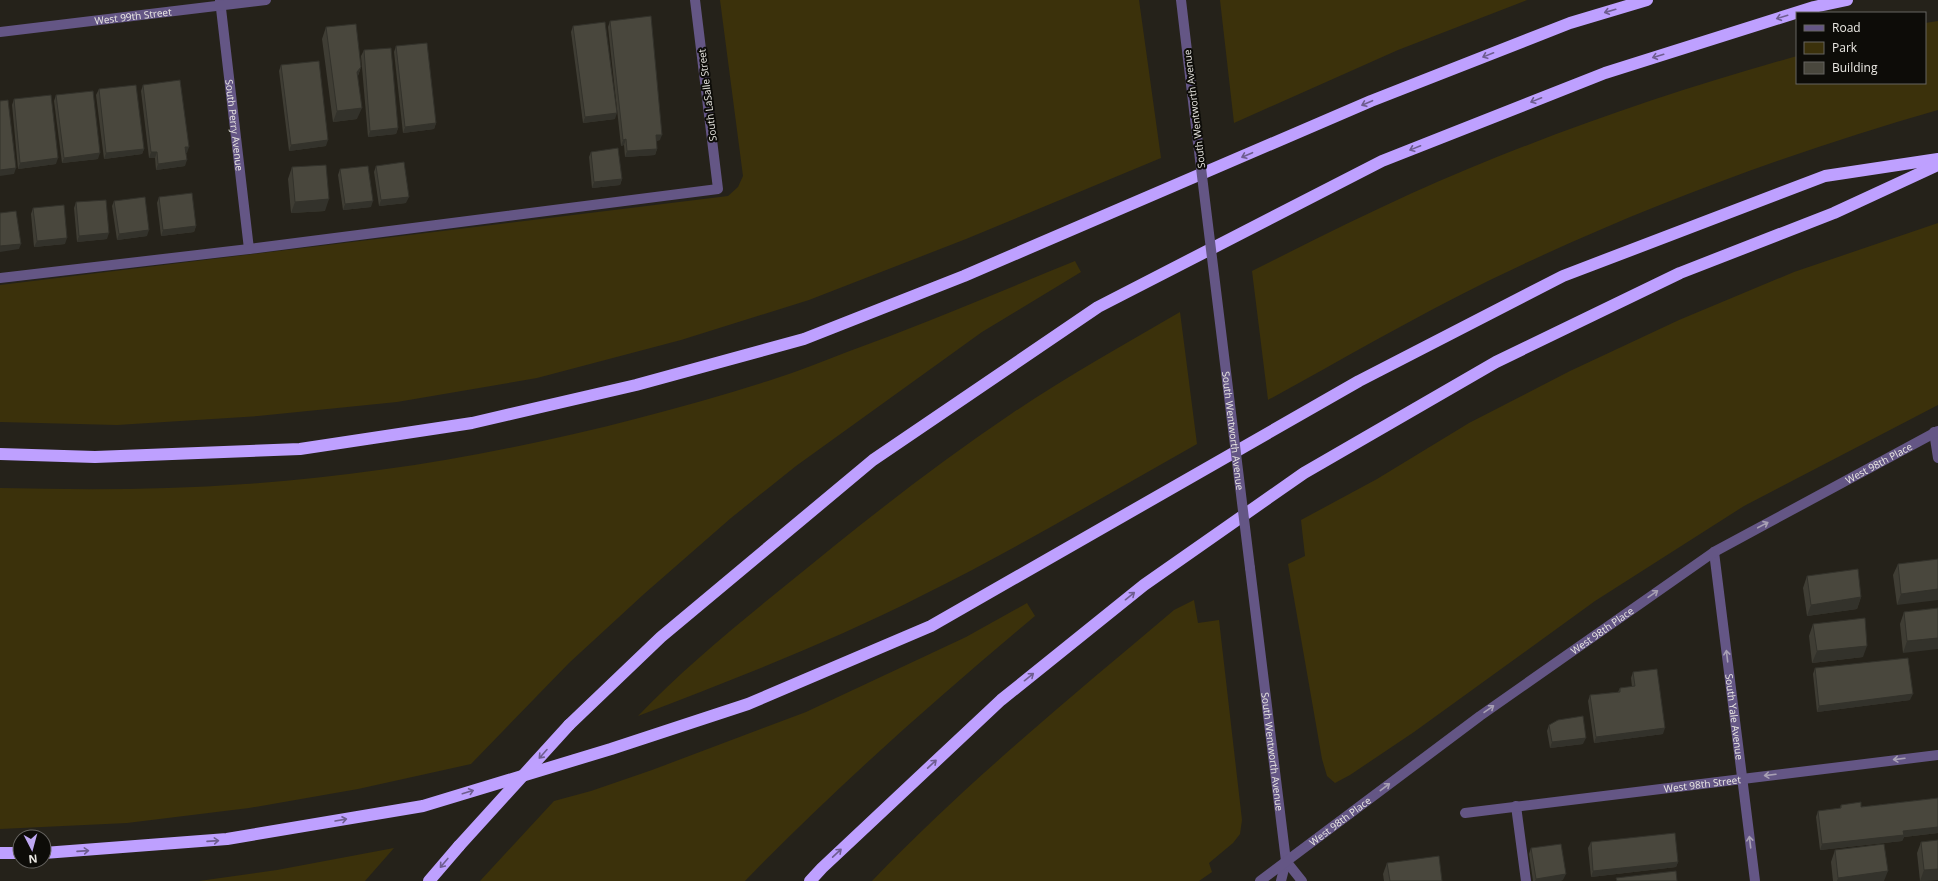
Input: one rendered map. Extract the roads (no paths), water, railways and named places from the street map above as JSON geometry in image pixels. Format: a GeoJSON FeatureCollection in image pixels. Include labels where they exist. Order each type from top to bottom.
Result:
{"type":"FeatureCollection","features":[{"type":"Feature","properties":{"kind":"highway"},"geometry":{"type":"LineString","coordinates":[[0,454],[95,457],[300,449],[472,423],[636,385],[804,339],[964,276],[1371,102],[1570,23],[1647,0]]}},
{"type":"Feature","properties":{"kind":"highway"},"geometry":{"type":"LineString","coordinates":[[1798,12],[1847,0]]}},
{"type":"Feature","properties":{"kind":"highway"},"geometry":{"type":"LineString","coordinates":[[429,881],[569,725],[661,637],[873,460],[1098,307],[1382,161],[1605,73],[1796,13]]}},
{"type":"Feature","properties":{"kind":"highway"},"geometry":{"type":"LineString","coordinates":[[52,852],[227,840],[422,806],[611,749],[748,704],[931,626],[1359,381],[1563,276],[1825,176],[1938,159]]}},
{"type":"Feature","properties":{"kind":"highway"},"geometry":{"type":"LineString","coordinates":[[810,881],[1001,700],[1144,585],[1304,473],[1496,362],[1680,273],[1834,213],[1938,165]]}},
{"type":"Feature","properties":{"kind":"highway"},"geometry":{"type":"LineString","coordinates":[[0,852],[12,853]]}},
{"type":"Feature","properties":{"kind":"street","name":"West 99th Street"},"geometry":{"type":"LineString","coordinates":[[0,32],[220,3],[266,0]]}},
{"type":"Feature","properties":{"kind":"street","name":"South LaSalle Street"},"geometry":{"type":"LineString","coordinates":[[249,249],[718,189],[695,0]]}},
{"type":"Feature","properties":{"kind":"street","name":"South Wentworth Avenue"},"geometry":{"type":"LineString","coordinates":[[1181,0],[1286,860],[1281,881]]}},
{"type":"Feature","properties":{"kind":"street","name":"South Perry Avenue"},"geometry":{"type":"LineString","coordinates":[[220,3],[249,249]]}},
{"type":"Feature","properties":{"kind":"street"},"geometry":{"type":"LineString","coordinates":[[0,278],[249,249]]}},
{"type":"Feature","properties":{"kind":"street"},"geometry":{"type":"LineString","coordinates":[[1936,432],[1938,458]]}},
{"type":"Feature","properties":{"kind":"street","name":"West 98th Place"},"geometry":{"type":"LineString","coordinates":[[1260,881],[1480,716],[1714,552],[1936,432]]}},
{"type":"Feature","properties":{"kind":"street","name":"South Yale Avenue"},"geometry":{"type":"LineString","coordinates":[[1714,552],[1755,881]]}},
{"type":"Feature","properties":{"kind":"street","name":"West 98th Street"},"geometry":{"type":"LineString","coordinates":[[1465,813],[1938,754]]}},
{"type":"Feature","properties":{"kind":"street"},"geometry":{"type":"LineString","coordinates":[[1516,806],[1526,881]]}},
{"type":"Feature","properties":{"kind":"street"},"geometry":{"type":"LineString","coordinates":[[1286,860],[1302,881]]}}]}
